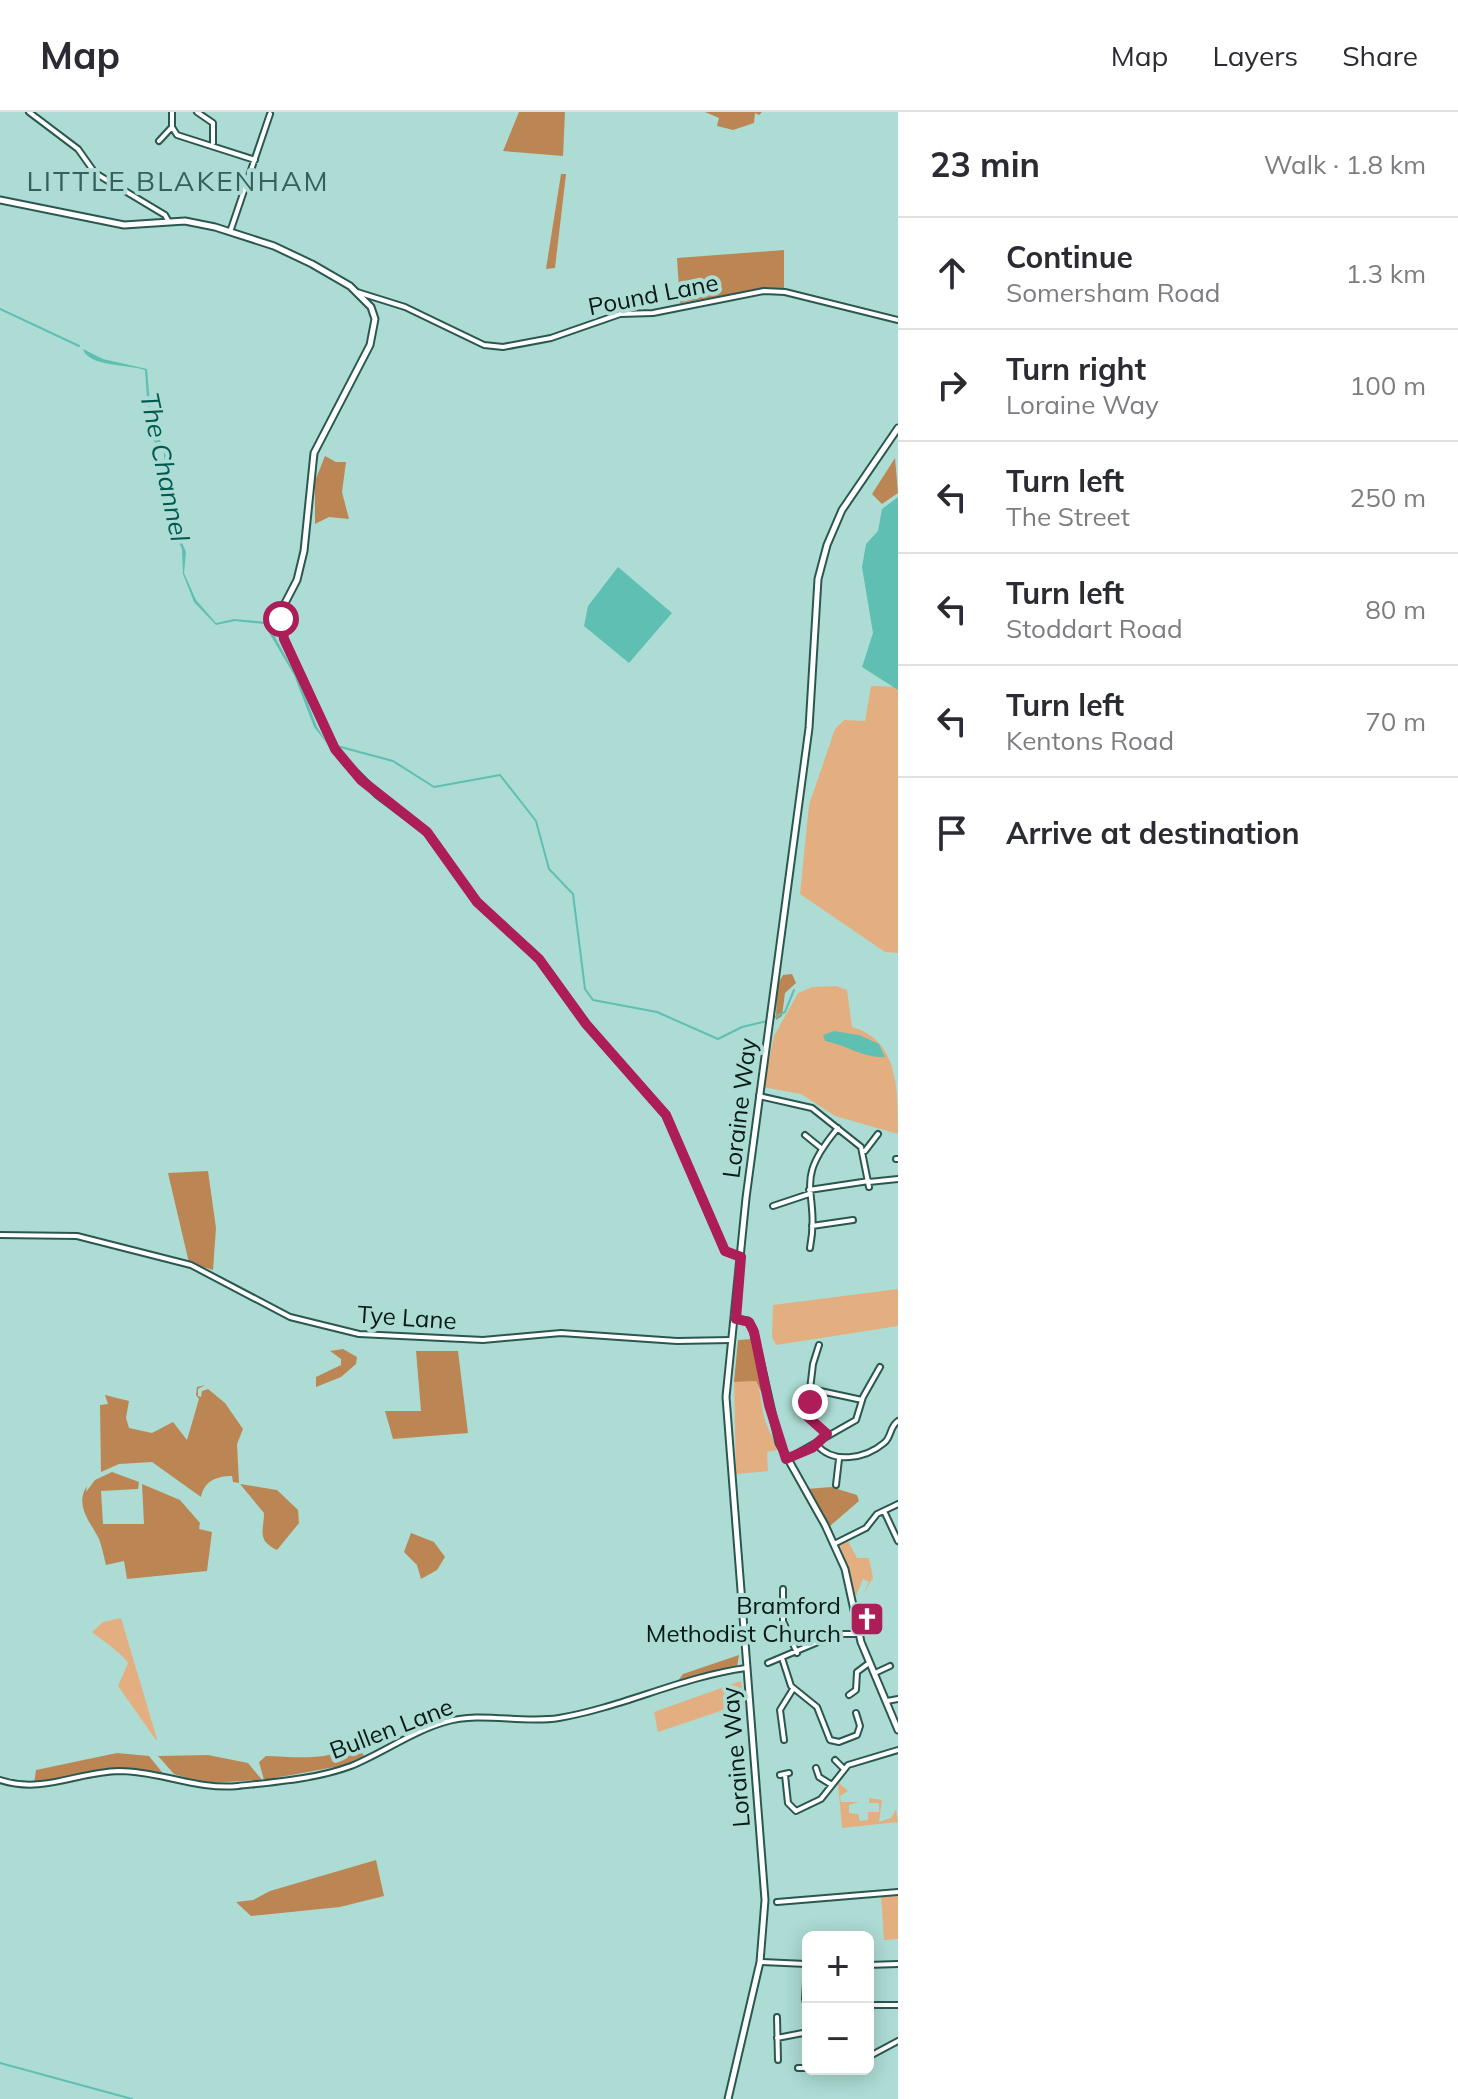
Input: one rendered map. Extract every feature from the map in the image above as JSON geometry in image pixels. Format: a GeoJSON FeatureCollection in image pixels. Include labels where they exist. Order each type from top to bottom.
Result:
{"type":"FeatureCollection","features":[{"type":"Feature","properties":{"kind":"main road"},"geometry":{"type":"LineString","coordinates":[[0,200],[124,225],[191,221],[230,232],[291,254],[357,292],[371,307],[375,319],[370,345],[342,403],[316,446],[304,551],[297,580],[283,607],[281,627],[284,639],[335,749],[361,780],[427,832],[477,902],[539,959],[586,1024],[666,1115],[725,1251],[741,1257]]}},
{"type":"Feature","properties":{"kind":"main road","name":"Loraine Way"},"geometry":{"type":"LineString","coordinates":[[728,2099],[760,1962],[764,1877],[728,1454],[726,1397],[759,1096],[809,728],[818,579],[827,545],[842,510],[898,428]]}},
{"type":"Feature","properties":{"kind":"main road"},"geometry":{"type":"LineString","coordinates":[[736,1319],[749,1322],[754,1332],[769,1405],[786,1459],[834,1544],[849,1579],[859,1634],[898,1730]]}},
{"type":"Feature","properties":{"kind":"street"},"geometry":{"type":"LineString","coordinates":[[29,112],[78,149],[95,173],[165,215],[169,222]]}},
{"type":"Feature","properties":{"kind":"street"},"geometry":{"type":"LineString","coordinates":[[159,141],[172,127],[172,112]]}},
{"type":"Feature","properties":{"kind":"street"},"geometry":{"type":"LineString","coordinates":[[197,112],[213,123],[216,132],[212,144]]}},
{"type":"Feature","properties":{"kind":"street"},"geometry":{"type":"LineString","coordinates":[[230,232],[270,114]]}},
{"type":"Feature","properties":{"kind":"street"},"geometry":{"type":"LineString","coordinates":[[172,127],[186,140],[212,144],[255,160]]}},
{"type":"Feature","properties":{"kind":"street","name":"Pound Lane"},"geometry":{"type":"LineString","coordinates":[[357,292],[405,307],[475,341],[503,347],[551,338],[620,314],[653,313],[764,291],[785,292],[898,320]]}},
{"type":"Feature","properties":{"kind":"street"},"geometry":{"type":"LineString","coordinates":[[371,307],[378,298]]}},
{"type":"Feature","properties":{"kind":"street"},"geometry":{"type":"LineString","coordinates":[[759,1096],[804,1104],[838,1128],[865,1151],[869,1184]]}},
{"type":"Feature","properties":{"kind":"street"},"geometry":{"type":"LineString","coordinates":[[810,1248],[810,1169],[821,1148],[838,1128]]}},
{"type":"Feature","properties":{"kind":"street"},"geometry":{"type":"LineString","coordinates":[[865,1151],[878,1134]]}},
{"type":"Feature","properties":{"kind":"street"},"geometry":{"type":"LineString","coordinates":[[805,1135],[821,1148]]}},
{"type":"Feature","properties":{"kind":"street"},"geometry":{"type":"LineString","coordinates":[[773,1206],[809,1192],[898,1179]]}},
{"type":"Feature","properties":{"kind":"street"},"geometry":{"type":"LineString","coordinates":[[812,1226],[853,1220]]}},
{"type":"Feature","properties":{"kind":"street","name":"Tye Lane"},"geometry":{"type":"LineString","coordinates":[[0,1235],[91,1238],[191,1265],[290,1317],[359,1334],[483,1340],[561,1333],[677,1341],[733,1340]]}},
{"type":"Feature","properties":{"kind":"street"},"geometry":{"type":"LineString","coordinates":[[819,1345],[813,1364],[808,1417],[827,1434]]}},
{"type":"Feature","properties":{"kind":"street"},"geometry":{"type":"LineString","coordinates":[[786,1459],[817,1445],[827,1434],[854,1422],[880,1367]]}},
{"type":"Feature","properties":{"kind":"street"},"geometry":{"type":"LineString","coordinates":[[811,1389],[862,1400]]}},
{"type":"Feature","properties":{"kind":"street"},"geometry":{"type":"LineString","coordinates":[[817,1445],[828,1455],[839,1459],[883,1444],[898,1421]]}},
{"type":"Feature","properties":{"kind":"street"},"geometry":{"type":"LineString","coordinates":[[836,1485],[839,1459]]}},
{"type":"Feature","properties":{"kind":"street"},"geometry":{"type":"LineString","coordinates":[[834,1544],[866,1528],[884,1511],[898,1504]]}},
{"type":"Feature","properties":{"kind":"street"},"geometry":{"type":"LineString","coordinates":[[884,1511],[898,1541]]}},
{"type":"Feature","properties":{"kind":"street"},"geometry":{"type":"LineString","coordinates":[[783,1589],[783,1621],[797,1653]]}},
{"type":"Feature","properties":{"kind":"street"},"geometry":{"type":"LineString","coordinates":[[768,1663],[837,1634],[859,1634]]}},
{"type":"Feature","properties":{"kind":"street"},"geometry":{"type":"LineString","coordinates":[[782,1658],[793,1689],[817,1707],[832,1741],[857,1735],[860,1726],[856,1713]]}},
{"type":"Feature","properties":{"kind":"street"},"geometry":{"type":"LineString","coordinates":[[849,1695],[856,1690],[858,1670],[869,1663]]}},
{"type":"Feature","properties":{"kind":"street"},"geometry":{"type":"LineString","coordinates":[[875,1673],[890,1666]]}},
{"type":"Feature","properties":{"kind":"street","name":"Bullen Lane"},"geometry":{"type":"LineString","coordinates":[[0,1780],[45,1786],[93,1774],[129,1771],[221,1788],[303,1778],[348,1767],[449,1721],[469,1717],[536,1721],[565,1717],[610,1707],[688,1680],[746,1668]]}},
{"type":"Feature","properties":{"kind":"street"},"geometry":{"type":"LineString","coordinates":[[848,1683],[855,1680]]}},
{"type":"Feature","properties":{"kind":"street"},"geometry":{"type":"LineString","coordinates":[[784,1740],[780,1710],[793,1689]]}},
{"type":"Feature","properties":{"kind":"street"},"geometry":{"type":"LineString","coordinates":[[887,1701],[898,1699]]}},
{"type":"Feature","properties":{"kind":"street"},"geometry":{"type":"LineString","coordinates":[[784,1774],[788,1803],[793,1811],[821,1799],[844,1769],[855,1762],[898,1750]]}},
{"type":"Feature","properties":{"kind":"street"},"geometry":{"type":"LineString","coordinates":[[835,1760],[844,1769]]}},
{"type":"Feature","properties":{"kind":"street"},"geometry":{"type":"LineString","coordinates":[[816,1768],[819,1777],[832,1785]]}},
{"type":"Feature","properties":{"kind":"street"},"geometry":{"type":"LineString","coordinates":[[780,1899],[898,1892]]}},
{"type":"Feature","properties":{"kind":"street"},"geometry":{"type":"LineString","coordinates":[[760,1962],[802,1965]]}},
{"type":"Feature","properties":{"kind":"street"},"geometry":{"type":"LineString","coordinates":[[874,1965],[898,1964]]}},
{"type":"Feature","properties":{"kind":"street"},"geometry":{"type":"LineString","coordinates":[[874,2005],[898,2005]]}},
{"type":"Feature","properties":{"kind":"street"},"geometry":{"type":"LineString","coordinates":[[777,2017],[778,2060]]}},
{"type":"Feature","properties":{"kind":"street"},"geometry":{"type":"LineString","coordinates":[[777,2038],[802,2033]]}},
{"type":"Feature","properties":{"kind":"street"},"geometry":{"type":"LineString","coordinates":[[874,2054],[898,2041]]}},
{"type":"Feature","properties":{"kind":"shaded area"},"geometry":{"type":"Polygon","coordinates":[[[519,112],[565,112],[563,156],[503,151],[519,112]]]}},
{"type":"Feature","properties":{"kind":"shaded area"},"geometry":{"type":"Polygon","coordinates":[[[705,112],[762,112],[759,115],[755,113],[754,123],[733,130],[717,126],[719,118],[705,112]]]}},
{"type":"Feature","properties":{"kind":"shaded area"},"geometry":{"type":"Polygon","coordinates":[[[561,174],[566,174],[555,268],[546,269],[561,174]]]}},
{"type":"Feature","properties":{"kind":"shaded area"},"geometry":{"type":"Polygon","coordinates":[[[784,250],[784,290],[767,288],[680,303],[677,258],[784,250]]]}},
{"type":"Feature","properties":{"kind":"shaded area"},"geometry":{"type":"Polygon","coordinates":[[[325,456],[336,462],[346,462],[342,492],[349,519],[329,517],[315,524],[315,481],[325,456]]]}},
{"type":"Feature","properties":{"kind":"shaded area"},"geometry":{"type":"Polygon","coordinates":[[[895,458],[898,493],[882,504],[872,494],[895,458]]]}},
{"type":"Feature","properties":{"kind":"shaded area"},"geometry":{"type":"Polygon","coordinates":[[[871,686],[898,687],[898,953],[885,952],[800,894],[809,805],[835,729],[844,720],[865,721],[871,686]]]}},
{"type":"Feature","properties":{"kind":"shaded area"},"geometry":{"type":"Polygon","coordinates":[[[792,974],[796,983],[785,993],[782,1016],[776,1020],[777,985],[783,975],[792,974]]]}},
{"type":"Feature","properties":{"kind":"shaded area"},"geometry":{"type":"Polygon","coordinates":[[[836,986],[847,990],[852,1027],[867,1033],[887,1054],[896,1083],[898,1134],[835,1116],[801,1094],[763,1087],[774,1036],[798,993],[813,987],[836,986]]]}},
{"type":"Feature","properties":{"kind":"shaded area"},"geometry":{"type":"Polygon","coordinates":[[[208,1171],[216,1228],[213,1270],[189,1263],[168,1173],[208,1171]]]}},
{"type":"Feature","properties":{"kind":"shaded area"},"geometry":{"type":"Polygon","coordinates":[[[898,1289],[898,1326],[776,1345],[772,1337],[773,1305],[898,1289]]]}},
{"type":"Feature","properties":{"kind":"shaded area"},"geometry":{"type":"Polygon","coordinates":[[[753,1339],[762,1394],[756,1381],[734,1382],[738,1340],[753,1339]]]}},
{"type":"Feature","properties":{"kind":"shaded area"},"geometry":{"type":"Polygon","coordinates":[[[343,1349],[357,1357],[356,1364],[341,1377],[316,1387],[316,1377],[341,1365],[341,1359],[330,1351],[343,1349]]]}},
{"type":"Feature","properties":{"kind":"shaded area"},"geometry":{"type":"Polygon","coordinates":[[[416,1351],[458,1351],[468,1433],[393,1439],[385,1411],[421,1411],[416,1351]]]}},
{"type":"Feature","properties":{"kind":"shaded area"},"geometry":{"type":"Polygon","coordinates":[[[756,1381],[765,1421],[778,1450],[767,1452],[768,1471],[736,1474],[734,1382],[756,1381]]]}},
{"type":"Feature","properties":{"kind":"shaded area"},"geometry":{"type":"Polygon","coordinates":[[[205,1385],[198,1389],[198,1396],[201,1397],[202,1391],[208,1389],[225,1403],[243,1429],[237,1444],[239,1483],[233,1482],[232,1476],[216,1478],[208,1483],[201,1497],[152,1462],[119,1464],[101,1472],[100,1405],[108,1404],[105,1395],[129,1401],[126,1418],[129,1428],[152,1433],[173,1422],[187,1440],[199,1399],[196,1395],[197,1387],[205,1385]]]}},
{"type":"Feature","properties":{"kind":"shaded area"},"geometry":{"type":"Polygon","coordinates":[[[112,1472],[139,1482],[138,1489],[101,1491],[103,1524],[144,1524],[142,1484],[180,1500],[200,1523],[199,1529],[212,1532],[207,1571],[127,1579],[124,1561],[106,1565],[99,1539],[85,1514],[82,1500],[87,1486],[86,1492],[95,1480],[112,1472]]]}},
{"type":"Feature","properties":{"kind":"shaded area"},"geometry":{"type":"Polygon","coordinates":[[[240,1484],[277,1490],[298,1510],[299,1523],[277,1550],[264,1538],[264,1513],[240,1484]]]}},
{"type":"Feature","properties":{"kind":"shaded area"},"geometry":{"type":"Polygon","coordinates":[[[831,1487],[857,1495],[859,1501],[830,1526],[807,1489],[831,1487]]]}},
{"type":"Feature","properties":{"kind":"shaded area"},"geometry":{"type":"Polygon","coordinates":[[[411,1533],[434,1542],[445,1557],[437,1570],[421,1579],[417,1565],[404,1552],[411,1533]]]}},
{"type":"Feature","properties":{"kind":"shaded area"},"geometry":{"type":"Polygon","coordinates":[[[848,1541],[857,1558],[869,1558],[873,1578],[862,1596],[869,1582],[863,1579],[856,1596],[840,1545],[848,1541]]]}},
{"type":"Feature","properties":{"kind":"shaded area"},"geometry":{"type":"Polygon","coordinates":[[[121,1618],[156,1740],[118,1686],[128,1663],[92,1632],[103,1622],[121,1618]]]}},
{"type":"Feature","properties":{"kind":"shaded area"},"geometry":{"type":"Polygon","coordinates":[[[739,1655],[737,1667],[677,1682],[683,1674],[739,1655]]]}},
{"type":"Feature","properties":{"kind":"shaded area"},"geometry":{"type":"Polygon","coordinates":[[[741,1681],[744,1703],[658,1732],[654,1712],[741,1681]]]}},
{"type":"Feature","properties":{"kind":"shaded area"},"geometry":{"type":"Polygon","coordinates":[[[356,1743],[364,1756],[346,1765],[264,1780],[259,1762],[266,1756],[325,1756],[356,1743]]]}},
{"type":"Feature","properties":{"kind":"shaded area"},"geometry":{"type":"Polygon","coordinates":[[[117,1753],[149,1756],[165,1776],[112,1769],[34,1784],[36,1770],[117,1753]]]}},
{"type":"Feature","properties":{"kind":"shaded area"},"geometry":{"type":"Polygon","coordinates":[[[208,1755],[248,1763],[262,1780],[206,1783],[174,1774],[158,1756],[208,1755]]]}},
{"type":"Feature","properties":{"kind":"shaded area"},"geometry":{"type":"Polygon","coordinates":[[[838,1782],[848,1791],[840,1796],[841,1802],[859,1802],[849,1805],[849,1813],[858,1814],[860,1821],[868,1820],[868,1812],[879,1812],[879,1803],[869,1803],[869,1798],[882,1800],[879,1822],[891,1818],[896,1810],[898,1822],[842,1828],[838,1782]]]}},
{"type":"Feature","properties":{"kind":"shaded area"},"geometry":{"type":"Polygon","coordinates":[[[376,1860],[384,1896],[340,1907],[251,1916],[236,1902],[253,1900],[270,1891],[376,1860]]]}},
{"type":"Feature","properties":{"kind":"shaded area"},"geometry":{"type":"Polygon","coordinates":[[[898,1894],[898,1939],[884,1940],[881,1895],[898,1894]]]}},
{"type":"Feature","properties":{"kind":"water"},"geometry":{"type":"Polygon","coordinates":[[[83,349],[103,359],[147,369],[152,427],[167,452],[167,474],[178,534],[186,552],[184,573],[196,600],[216,623],[234,619],[267,622],[300,683],[317,727],[329,746],[314,727],[294,675],[264,624],[235,621],[216,625],[194,602],[183,574],[182,549],[176,536],[164,474],[164,452],[153,440],[149,426],[145,370],[100,362],[86,355],[83,349]]]}},
{"type":"Feature","properties":{"kind":"water"},"geometry":{"type":"Polygon","coordinates":[[[898,497],[898,690],[862,667],[873,633],[862,567],[866,544],[878,531],[882,509],[898,497]]]}},
{"type":"Feature","properties":{"kind":"water"},"geometry":{"type":"Polygon","coordinates":[[[618,567],[672,613],[629,663],[584,626],[588,606],[618,567]]]}},
{"type":"Feature","properties":{"kind":"water"},"geometry":{"type":"Polygon","coordinates":[[[834,1031],[859,1035],[879,1044],[885,1057],[870,1056],[825,1041],[823,1035],[834,1031]]]}},
{"type":"Feature","properties":{"kind":"waterway","name":"The Channel"},"geometry":{"type":"LineString","coordinates":[[0,309],[79,346]]}},
{"type":"Feature","properties":{"kind":"waterway","name":"The Channel"},"geometry":{"type":"LineString","coordinates":[[337,746],[393,761],[434,787],[500,775],[536,821],[549,869],[573,894],[585,989],[593,1000],[657,1012],[718,1039],[742,1027],[767,1021]]}},
{"type":"Feature","properties":{"kind":"waterway","name":"The Channel"},"geometry":{"type":"LineString","coordinates":[[773,1018],[785,1012],[794,990]]}},
{"type":"Feature","properties":{"kind":"waterway"},"geometry":{"type":"LineString","coordinates":[[0,2063],[132,2099]]}},
{"type":"Feature","properties":{"kind":"place","name":"Bramford Methodist Church"},"geometry":{"type":"Point","coordinates":[867,1619]}},
{"type":"Feature","properties":{"kind":"district","name":"LITTLE BLAKENHAM"},"geometry":{"type":"Point","coordinates":[178,180]}},
{"type":"Feature","properties":{"kind":"route"},"geometry":{"type":"LineString","coordinates":[[281,619],[284,639],[335,749],[361,780],[427,832],[477,902],[539,959],[586,1024],[666,1115],[725,1251],[741,1257],[736,1319],[749,1322],[754,1332],[769,1405],[786,1459],[817,1445],[827,1434],[808,1417],[810,1402]]}}]}
